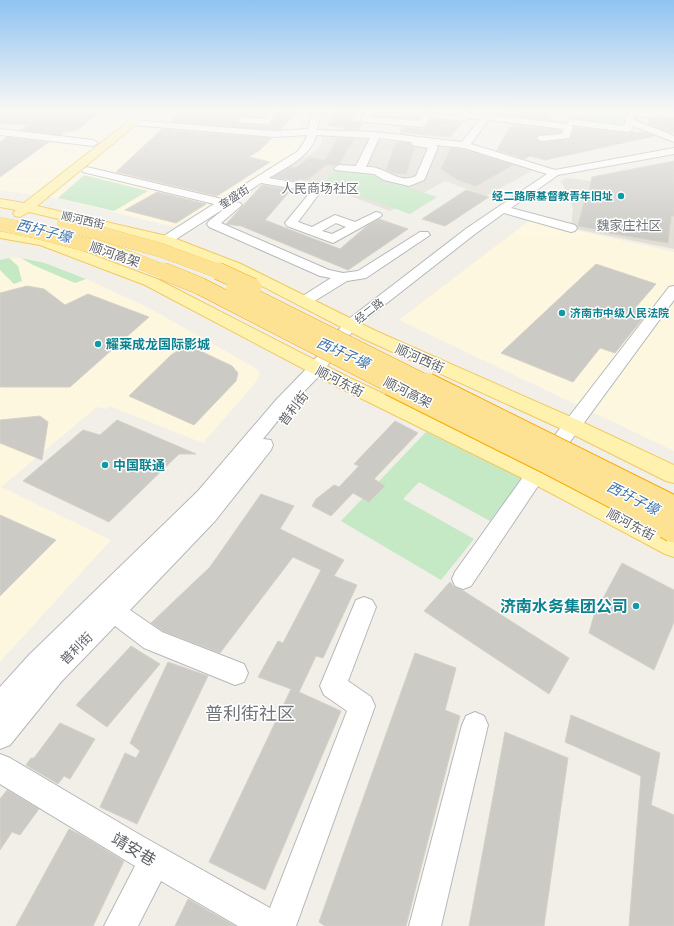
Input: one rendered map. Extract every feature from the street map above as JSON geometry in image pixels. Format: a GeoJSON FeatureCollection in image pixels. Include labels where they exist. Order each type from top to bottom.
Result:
{"type":"FeatureCollection","features":[{"type":"Feature","properties":{"kind":"highway","name":"顺河高架"},"geometry":{"type":"LineString","coordinates":[[6,217],[38,232],[114,252],[200,286],[322,350],[548,460],[674,529]]}},
{"type":"Feature","properties":{"kind":"highway","name":"顺河高架"},"geometry":{"type":"LineString","coordinates":[[6,217],[50,226],[125,246],[164,258],[216,278],[674,507]]}},
{"type":"Feature","properties":{"kind":"highway"},"geometry":{"type":"LineString","coordinates":[[64,223],[167,251],[230,276],[402,360],[478,400],[583,462]]}},
{"type":"Feature","properties":{"kind":"highway"},"geometry":{"type":"LineString","coordinates":[[44,241],[67,244],[102,254],[191,291],[412,402],[548,460]]}},
{"type":"Feature","properties":{"kind":"main road"},"geometry":{"type":"LineString","coordinates":[[6,217],[81,153]]}},
{"type":"Feature","properties":{"kind":"main road"},"geometry":{"type":"LineString","coordinates":[[6,217],[91,153]]}},
{"type":"Feature","properties":{"kind":"main road","name":"顺河西街"},"geometry":{"type":"LineString","coordinates":[[6,217],[64,223],[166,240],[236,267],[350,325],[573,426],[674,475]]}},
{"type":"Feature","properties":{"kind":"main road","name":"顺河西街"},"geometry":{"type":"LineString","coordinates":[[6,217],[166,240]]}},
{"type":"Feature","properties":{"kind":"main road","name":"顺河东街"},"geometry":{"type":"LineString","coordinates":[[6,217],[44,241],[151,282],[316,369],[548,460],[674,547]]}},
{"type":"Feature","properties":{"kind":"street","name":"奎盛街"},"geometry":{"type":"LineString","coordinates":[[166,240],[231,204],[260,180],[301,153]]}},
{"type":"Feature","properties":{"kind":"street"},"geometry":{"type":"LineString","coordinates":[[359,170],[367,153]]}},
{"type":"Feature","properties":{"kind":"street"},"geometry":{"type":"LineString","coordinates":[[339,168],[376,171],[388,178],[409,183],[420,178],[430,153]]}},
{"type":"Feature","properties":{"kind":"street"},"geometry":{"type":"LineString","coordinates":[[491,153],[555,173]]}},
{"type":"Feature","properties":{"kind":"street","name":"经二路"},"geometry":{"type":"LineString","coordinates":[[350,325],[471,231],[555,173],[657,153]]}},
{"type":"Feature","properties":{"kind":"street","name":"经二路"},"geometry":{"type":"LineString","coordinates":[[350,325],[360,325],[373,320],[508,212],[559,177],[674,154]]}},
{"type":"Feature","properties":{"kind":"street"},"geometry":{"type":"LineString","coordinates":[[86,170],[231,204],[213,224],[325,273],[343,277],[361,275],[424,235]]}},
{"type":"Feature","properties":{"kind":"street"},"geometry":{"type":"LineString","coordinates":[[260,180],[305,187],[314,194],[291,223],[337,241],[356,226],[376,215]]}},
{"type":"Feature","properties":{"kind":"street"},"geometry":{"type":"LineString","coordinates":[[508,212],[571,228]]}},
{"type":"Feature","properties":{"kind":"street"},"geometry":{"type":"LineString","coordinates":[[313,231],[335,219],[356,226]]}},
{"type":"Feature","properties":{"kind":"street"},"geometry":{"type":"LineString","coordinates":[[303,302],[343,277]]}},
{"type":"Feature","properties":{"kind":"street"},"geometry":{"type":"LineString","coordinates":[[463,579],[548,460],[674,290]]}},
{"type":"Feature","properties":{"kind":"street"},"geometry":{"type":"LineString","coordinates":[[316,369],[350,325]]}},
{"type":"Feature","properties":{"kind":"street","name":"普利街"},"geometry":{"type":"LineString","coordinates":[[0,735],[52,672],[208,515],[309,389],[316,369]]}},
{"type":"Feature","properties":{"kind":"street","name":"普利街"},"geometry":{"type":"LineString","coordinates":[[0,707],[38,663],[186,516],[290,394],[316,369]]}},
{"type":"Feature","properties":{"kind":"street"},"geometry":{"type":"LineString","coordinates":[[280,926],[362,706],[333,686],[364,607]]}},
{"type":"Feature","properties":{"kind":"street"},"geometry":{"type":"LineString","coordinates":[[113,611],[153,640],[235,673]]}},
{"type":"Feature","properties":{"kind":"street"},"geometry":{"type":"LineString","coordinates":[[425,926],[475,725]]}},
{"type":"Feature","properties":{"kind":"street","name":"靖安巷"},"geometry":{"type":"LineString","coordinates":[[0,768],[155,861],[270,926]]}},
{"type":"Feature","properties":{"kind":"street"},"geometry":{"type":"LineString","coordinates":[[120,926],[155,861]]}},
{"type":"Feature","properties":{"kind":"shaded area"},"geometry":{"type":"Polygon","coordinates":[[[0,153],[293,153],[174,227],[56,198],[0,190],[0,153]]]}},
{"type":"Feature","properties":{"kind":"shaded area"},"geometry":{"type":"Polygon","coordinates":[[[480,153],[535,169],[486,196],[445,181],[390,211],[320,185],[274,174],[311,154],[480,153]]]}},
{"type":"Feature","properties":{"kind":"shaded area"},"geometry":{"type":"Polygon","coordinates":[[[567,178],[674,191],[674,249],[571,228],[573,208],[561,181],[567,178]]]}},
{"type":"Feature","properties":{"kind":"shaded area","name":"济南市中级人民法院"},"geometry":{"type":"Polygon","coordinates":[[[530,220],[674,252],[674,451],[399,320],[530,220]]]}},
{"type":"Feature","properties":{"kind":"shaded area"},"geometry":{"type":"Polygon","coordinates":[[[21,258],[45,263],[86,279],[149,308],[257,369],[260,374],[255,383],[203,443],[110,406],[106,409],[97,407],[1,487],[111,540],[0,662],[0,260],[21,258]]]}},
{"type":"Feature","properties":{"kind":"green space"},"geometry":{"type":"Polygon","coordinates":[[[336,170],[366,172],[437,197],[410,214],[323,183],[336,170]]]}},
{"type":"Feature","properties":{"kind":"green space"},"geometry":{"type":"Polygon","coordinates":[[[84,175],[148,191],[114,211],[58,198],[84,175]]]}},
{"type":"Feature","properties":{"kind":"green space"},"geometry":{"type":"Polygon","coordinates":[[[9,258],[18,266],[22,281],[14,284],[0,270],[0,260],[9,258]]]}},
{"type":"Feature","properties":{"kind":"green space"},"geometry":{"type":"Polygon","coordinates":[[[21,258],[45,263],[86,279],[75,283],[33,265],[21,258]]]}},
{"type":"Feature","properties":{"kind":"green space"},"geometry":{"type":"Polygon","coordinates":[[[426,432],[522,478],[490,521],[419,482],[403,499],[474,539],[441,580],[341,521],[426,432]]]}},
{"type":"Feature","properties":{"kind":"building"},"geometry":{"type":"Polygon","coordinates":[[[0,153],[33,153],[0,177],[0,153]]]}},
{"type":"Feature","properties":{"kind":"building"},"geometry":{"type":"Polygon","coordinates":[[[136,153],[255,153],[249,157],[270,162],[217,196],[116,172],[136,153]]]}},
{"type":"Feature","properties":{"kind":"building"},"geometry":{"type":"Polygon","coordinates":[[[329,153],[345,153],[339,164],[326,165],[307,180],[299,179],[297,181],[273,177],[290,167],[296,168],[309,158],[325,160],[329,153]]]}},
{"type":"Feature","properties":{"kind":"building"},"geometry":{"type":"Polygon","coordinates":[[[392,153],[413,153],[406,174],[393,173],[386,170],[392,153]]]}},
{"type":"Feature","properties":{"kind":"building"},"geometry":{"type":"Polygon","coordinates":[[[449,153],[476,153],[513,165],[476,186],[458,180],[441,169],[449,153]]]}},
{"type":"Feature","properties":{"kind":"building"},"geometry":{"type":"Polygon","coordinates":[[[507,153],[576,153],[545,160],[530,156],[525,159],[507,153]]]}},
{"type":"Feature","properties":{"kind":"building"},"geometry":{"type":"Polygon","coordinates":[[[674,161],[674,216],[671,216],[668,243],[578,226],[584,202],[587,202],[592,177],[674,161]]]}},
{"type":"Feature","properties":{"kind":"building"},"geometry":{"type":"Polygon","coordinates":[[[262,185],[291,190],[265,220],[340,249],[368,225],[379,219],[408,229],[348,270],[241,226],[226,224],[262,185]]]}},
{"type":"Feature","properties":{"kind":"building"},"geometry":{"type":"Polygon","coordinates":[[[466,190],[489,197],[445,226],[422,219],[466,190]]]}},
{"type":"Feature","properties":{"kind":"building"},"geometry":{"type":"Polygon","coordinates":[[[157,192],[206,204],[176,223],[125,210],[157,192]]]}},
{"type":"Feature","properties":{"kind":"building"},"geometry":{"type":"Polygon","coordinates":[[[596,264],[656,284],[635,308],[647,313],[615,353],[600,348],[573,382],[501,353],[596,264]]]}},
{"type":"Feature","properties":{"kind":"building"},"geometry":{"type":"Polygon","coordinates":[[[27,286],[44,289],[65,305],[88,294],[149,317],[70,387],[0,387],[0,293],[27,286]]]}},
{"type":"Feature","properties":{"kind":"building"},"geometry":{"type":"Polygon","coordinates":[[[192,347],[232,366],[238,373],[236,381],[194,425],[129,396],[171,355],[182,348],[192,347]]]}},
{"type":"Feature","properties":{"kind":"building"},"geometry":{"type":"Polygon","coordinates":[[[40,416],[48,422],[42,460],[0,443],[0,420],[40,416]]]}},
{"type":"Feature","properties":{"kind":"building","name":"中国联通"},"geometry":{"type":"Polygon","coordinates":[[[117,420],[196,454],[179,454],[109,522],[23,481],[83,430],[100,435],[117,420]]]}},
{"type":"Feature","properties":{"kind":"building"},"geometry":{"type":"Polygon","coordinates":[[[395,421],[418,433],[374,479],[385,486],[369,502],[353,493],[331,516],[312,506],[316,499],[334,485],[339,487],[359,466],[354,464],[395,421]]]}},
{"type":"Feature","properties":{"kind":"building"},"geometry":{"type":"Polygon","coordinates":[[[261,494],[294,506],[280,529],[344,560],[334,576],[357,585],[323,658],[316,656],[299,692],[341,711],[265,890],[209,862],[291,689],[258,677],[278,641],[283,643],[321,570],[293,557],[220,653],[163,631],[151,623],[210,567],[261,494]]]}},
{"type":"Feature","properties":{"kind":"building"},"geometry":{"type":"Polygon","coordinates":[[[0,515],[56,540],[0,596],[0,515]]]}},
{"type":"Feature","properties":{"kind":"building","name":"济南水务集团公司"},"geometry":{"type":"Polygon","coordinates":[[[622,563],[674,590],[674,622],[654,670],[589,633],[594,615],[622,563]]]}},
{"type":"Feature","properties":{"kind":"building"},"geometry":{"type":"Polygon","coordinates":[[[450,582],[454,587],[462,590],[569,658],[549,694],[424,611],[450,582]]]}},
{"type":"Feature","properties":{"kind":"building"},"geometry":{"type":"Polygon","coordinates":[[[131,646],[160,664],[107,727],[76,705],[131,646]]]}},
{"type":"Feature","properties":{"kind":"building"},"geometry":{"type":"Polygon","coordinates":[[[415,653],[456,668],[445,710],[460,716],[406,926],[325,926],[319,922],[415,653]]]}},
{"type":"Feature","properties":{"kind":"building"},"geometry":{"type":"Polygon","coordinates":[[[168,662],[208,676],[137,824],[100,807],[125,753],[136,758],[140,751],[130,743],[168,662]]]}},
{"type":"Feature","properties":{"kind":"building"},"geometry":{"type":"Polygon","coordinates":[[[571,715],[660,753],[651,805],[674,815],[674,926],[629,926],[641,776],[565,742],[571,715]]]}},
{"type":"Feature","properties":{"kind":"building"},"geometry":{"type":"Polygon","coordinates":[[[60,723],[95,739],[70,779],[64,776],[58,784],[26,765],[31,758],[34,758],[60,723]]]}},
{"type":"Feature","properties":{"kind":"building"},"geometry":{"type":"Polygon","coordinates":[[[505,732],[568,758],[544,926],[469,926],[505,732]]]}},
{"type":"Feature","properties":{"kind":"building"},"geometry":{"type":"Polygon","coordinates":[[[7,790],[39,809],[20,835],[12,832],[0,850],[0,799],[7,790]]]}},
{"type":"Feature","properties":{"kind":"building"},"geometry":{"type":"Polygon","coordinates":[[[69,829],[124,861],[93,926],[16,926],[69,829]]]}},
{"type":"Feature","properties":{"kind":"building"},"geometry":{"type":"Polygon","coordinates":[[[188,899],[235,926],[175,926],[188,899]]]}},
{"type":"Feature","properties":{"kind":"place","name":"经二路原基督教青年旧址"},"geometry":{"type":"Point","coordinates":[621,196]}},
{"type":"Feature","properties":{"kind":"place","name":"济南市中级人民法院"},"geometry":{"type":"Point","coordinates":[562,313]}},
{"type":"Feature","properties":{"kind":"place","name":"耀莱成龙国际影城"},"geometry":{"type":"Point","coordinates":[98,344]}},
{"type":"Feature","properties":{"kind":"place","name":"中国联通"},"geometry":{"type":"Point","coordinates":[105,465]}},
{"type":"Feature","properties":{"kind":"place","name":"济南水务集团公司"},"geometry":{"type":"Point","coordinates":[636,606]}},
{"type":"Feature","properties":{"kind":"district","name":"人民商场社区"},"geometry":{"type":"Point","coordinates":[320,188]}},
{"type":"Feature","properties":{"kind":"district","name":"魏家庄社区"},"geometry":{"type":"Point","coordinates":[629,225]}},
{"type":"Feature","properties":{"kind":"district","name":"普利街社区"},"geometry":{"type":"Point","coordinates":[250,713]}},
{"type":"Feature","properties":{"kind":"water label","name":"西圩子壕"},"geometry":{"type":"Point","coordinates":[44,231]}},
{"type":"Feature","properties":{"kind":"water label","name":"西圩子壕"},"geometry":{"type":"Point","coordinates":[343,353]}},
{"type":"Feature","properties":{"kind":"water label","name":"西圩子壕"},"geometry":{"type":"Point","coordinates":[633,498]}}]}
